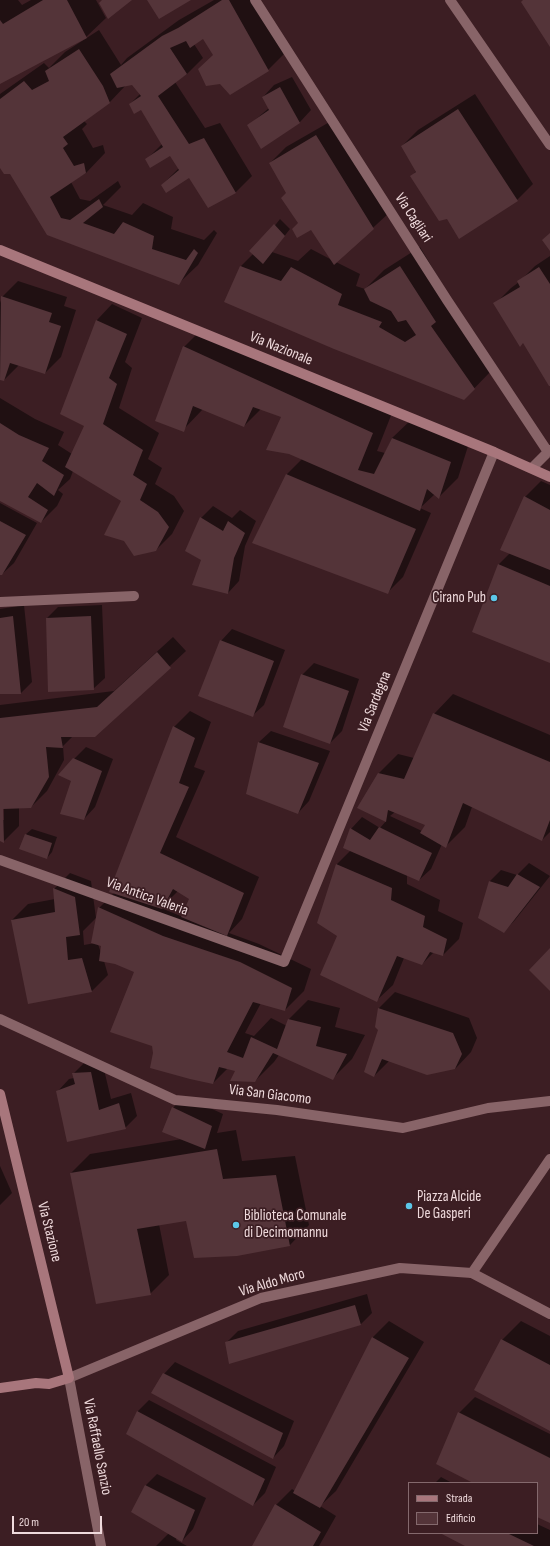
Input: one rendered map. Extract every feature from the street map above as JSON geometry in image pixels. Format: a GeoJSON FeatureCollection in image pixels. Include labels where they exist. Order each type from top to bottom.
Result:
{"type":"FeatureCollection","features":[{"type":"Feature","properties":{"kind":"main road","name":"Via Nazionale"},"geometry":{"type":"LineString","coordinates":[[0,250],[494,452],[550,477]]}},
{"type":"Feature","properties":{"kind":"main road","name":"Via Stazione"},"geometry":{"type":"LineString","coordinates":[[0,1094],[68,1378]]}},
{"type":"Feature","properties":{"kind":"main road"},"geometry":{"type":"LineString","coordinates":[[0,1388],[36,1383],[49,1384],[68,1378]]}},
{"type":"Feature","properties":{"kind":"street","name":"Via Cagliari"},"geometry":{"type":"LineString","coordinates":[[255,0],[447,300],[549,451]]}},
{"type":"Feature","properties":{"kind":"street"},"geometry":{"type":"LineString","coordinates":[[450,0],[550,145]]}},
{"type":"Feature","properties":{"kind":"street"},"geometry":{"type":"LineString","coordinates":[[532,468],[549,451]]}},
{"type":"Feature","properties":{"kind":"street","name":"Via Sardegna"},"geometry":{"type":"LineString","coordinates":[[284,962],[494,452]]}},
{"type":"Feature","properties":{"kind":"street"},"geometry":{"type":"LineString","coordinates":[[0,602],[134,596]]}},
{"type":"Feature","properties":{"kind":"street","name":"Via Antica Valeria"},"geometry":{"type":"LineString","coordinates":[[0,860],[284,962]]}},
{"type":"Feature","properties":{"kind":"street","name":"Via San Giacomo"},"geometry":{"type":"LineString","coordinates":[[0,1019],[175,1100],[277,1110],[403,1128],[488,1108],[550,1101]]}},
{"type":"Feature","properties":{"kind":"street"},"geometry":{"type":"LineString","coordinates":[[550,1159],[472,1273],[550,1314]]}},
{"type":"Feature","properties":{"kind":"street","name":"Via Aldo Moro"},"geometry":{"type":"LineString","coordinates":[[68,1378],[261,1298],[400,1268],[472,1273]]}},
{"type":"Feature","properties":{"kind":"street","name":"Via Raffaello Sanzio"},"geometry":{"type":"LineString","coordinates":[[68,1378],[101,1546]]}},
{"type":"Feature","properties":{"kind":"building"},"geometry":{"type":"Polygon","coordinates":[[[43,0],[67,0],[87,38],[0,84],[0,20],[3,24],[43,0]]]}},
{"type":"Feature","properties":{"kind":"building"},"geometry":{"type":"Polygon","coordinates":[[[102,0],[132,0],[108,19],[99,3],[102,0]]]}},
{"type":"Feature","properties":{"kind":"building"},"geometry":{"type":"Polygon","coordinates":[[[147,0],[191,0],[159,19],[147,0]]]}},
{"type":"Feature","properties":{"kind":"building"},"geometry":{"type":"Polygon","coordinates":[[[222,0],[229,0],[269,71],[230,95],[220,84],[206,86],[198,69],[213,55],[203,39],[190,48],[186,41],[170,48],[187,74],[158,96],[189,144],[204,138],[236,193],[208,208],[189,178],[166,193],[161,185],[179,170],[170,156],[150,168],[145,159],[163,147],[141,110],[134,114],[129,104],[141,96],[132,85],[117,88],[110,74],[162,36],[178,28],[222,0]]]}},
{"type":"Feature","properties":{"kind":"building"},"geometry":{"type":"Polygon","coordinates":[[[523,0],[550,0],[550,47],[521,2],[523,0]]]}},
{"type":"Feature","properties":{"kind":"building"},"geometry":{"type":"Polygon","coordinates":[[[79,49],[103,86],[110,103],[63,137],[68,144],[63,148],[74,166],[84,163],[86,173],[50,197],[61,218],[70,220],[99,199],[103,207],[83,223],[114,234],[123,222],[154,236],[152,249],[186,260],[194,249],[198,253],[179,285],[47,235],[10,174],[4,174],[0,168],[0,99],[24,81],[32,90],[49,81],[45,71],[79,49]]]}},
{"type":"Feature","properties":{"kind":"building"},"geometry":{"type":"Polygon","coordinates":[[[280,87],[300,123],[261,149],[247,125],[269,110],[262,97],[280,87]]]}},
{"type":"Feature","properties":{"kind":"building"},"geometry":{"type":"Polygon","coordinates":[[[458,109],[518,201],[459,239],[447,219],[439,221],[410,176],[416,172],[401,146],[458,109]]]}},
{"type":"Feature","properties":{"kind":"building"},"geometry":{"type":"Polygon","coordinates":[[[316,135],[374,229],[334,265],[311,230],[297,238],[292,229],[298,223],[281,198],[286,193],[269,163],[316,135]]]}},
{"type":"Feature","properties":{"kind":"building"},"geometry":{"type":"Polygon","coordinates":[[[274,224],[285,236],[263,264],[249,251],[274,224]]]}},
{"type":"Feature","properties":{"kind":"building"},"geometry":{"type":"Polygon","coordinates":[[[550,233],[550,251],[542,240],[550,233]]]}},
{"type":"Feature","properties":{"kind":"building"},"geometry":{"type":"Polygon","coordinates":[[[240,266],[281,281],[291,267],[342,294],[338,305],[382,322],[379,327],[405,342],[416,335],[406,320],[398,322],[391,311],[370,301],[364,289],[400,266],[436,322],[431,326],[475,389],[464,400],[334,349],[224,302],[240,266]]]}},
{"type":"Feature","properties":{"kind":"building"},"geometry":{"type":"Polygon","coordinates":[[[539,267],[550,284],[550,386],[523,343],[520,347],[493,303],[520,287],[517,281],[539,267]]]}},
{"type":"Feature","properties":{"kind":"building"},"geometry":{"type":"Polygon","coordinates":[[[1,296],[52,313],[49,322],[61,326],[45,374],[10,363],[4,381],[0,380],[1,296]]]}},
{"type":"Feature","properties":{"kind":"building"},"geometry":{"type":"Polygon","coordinates":[[[96,320],[127,334],[109,378],[117,384],[103,424],[143,450],[133,475],[147,484],[140,500],[158,512],[169,527],[156,551],[134,556],[124,541],[104,535],[121,501],[65,467],[84,426],[60,414],[96,320]]]}},
{"type":"Feature","properties":{"kind":"building"},"geometry":{"type":"Polygon","coordinates":[[[183,346],[373,433],[358,470],[374,474],[392,438],[451,462],[439,499],[427,489],[420,511],[289,454],[266,450],[281,417],[253,407],[244,427],[193,406],[184,432],[155,421],[183,346]]]}},
{"type":"Feature","properties":{"kind":"building"},"geometry":{"type":"Polygon","coordinates":[[[0,423],[19,435],[49,448],[42,461],[64,475],[54,496],[37,483],[28,497],[48,510],[41,523],[0,501],[0,423]]]}},
{"type":"Feature","properties":{"kind":"building"},"geometry":{"type":"Polygon","coordinates":[[[286,474],[416,529],[388,594],[252,543],[286,474]]]}},
{"type":"Feature","properties":{"kind":"building"},"geometry":{"type":"Polygon","coordinates":[[[524,496],[550,510],[550,570],[500,550],[524,496]]]}},
{"type":"Feature","properties":{"kind":"building"},"geometry":{"type":"Polygon","coordinates":[[[200,517],[223,531],[228,521],[245,533],[234,558],[228,594],[192,585],[201,560],[185,551],[200,517]]]}},
{"type":"Feature","properties":{"kind":"building"},"geometry":{"type":"Polygon","coordinates":[[[0,521],[26,535],[2,575],[0,575],[0,521]]]}},
{"type":"Feature","properties":{"kind":"building"},"geometry":{"type":"Polygon","coordinates":[[[498,564],[550,586],[550,663],[472,632],[498,564]]]}},
{"type":"Feature","properties":{"kind":"building"},"geometry":{"type":"Polygon","coordinates":[[[13,616],[21,694],[0,694],[0,618],[13,616]]]}},
{"type":"Feature","properties":{"kind":"building"},"geometry":{"type":"Polygon","coordinates":[[[91,616],[94,690],[48,692],[46,618],[91,616]]]}},
{"type":"Feature","properties":{"kind":"building"},"geometry":{"type":"Polygon","coordinates":[[[220,640],[274,661],[253,717],[198,696],[220,640]]]}},
{"type":"Feature","properties":{"kind":"building"},"geometry":{"type":"Polygon","coordinates":[[[157,652],[171,668],[95,737],[61,737],[63,748],[46,747],[49,777],[31,808],[3,809],[4,843],[0,841],[0,718],[97,707],[157,652]]]}},
{"type":"Feature","properties":{"kind":"building"},"geometry":{"type":"Polygon","coordinates":[[[301,674],[349,691],[330,744],[283,727],[301,674]]]}},
{"type":"Feature","properties":{"kind":"building"},"geometry":{"type":"Polygon","coordinates":[[[433,713],[550,762],[550,820],[542,841],[463,803],[446,848],[420,833],[425,825],[388,810],[386,822],[357,808],[378,773],[404,779],[433,713]]]}},
{"type":"Feature","properties":{"kind":"building"},"geometry":{"type":"Polygon","coordinates":[[[173,726],[195,738],[179,783],[189,787],[160,853],[244,893],[227,936],[181,917],[189,899],[173,889],[162,909],[109,892],[173,726]]]}},
{"type":"Feature","properties":{"kind":"building"},"geometry":{"type":"Polygon","coordinates":[[[258,742],[319,763],[298,814],[246,794],[258,742]]]}},
{"type":"Feature","properties":{"kind":"building"},"geometry":{"type":"Polygon","coordinates":[[[73,758],[102,771],[84,820],[60,814],[71,781],[58,775],[73,758]]]}},
{"type":"Feature","properties":{"kind":"building"},"geometry":{"type":"Polygon","coordinates":[[[379,827],[432,853],[419,881],[343,848],[350,828],[370,840],[379,827]]]}},
{"type":"Feature","properties":{"kind":"building"},"geometry":{"type":"Polygon","coordinates":[[[25,834],[52,843],[47,859],[19,849],[25,834]]]}},
{"type":"Feature","properties":{"kind":"building"},"geometry":{"type":"Polygon","coordinates":[[[336,864],[392,888],[391,900],[425,916],[423,927],[447,939],[443,956],[430,952],[422,965],[397,956],[377,1002],[320,975],[337,936],[317,923],[336,864]]]}},
{"type":"Feature","properties":{"kind":"building"},"geometry":{"type":"Polygon","coordinates":[[[517,874],[540,887],[504,933],[478,918],[489,881],[508,887],[517,874]]]}},
{"type":"Feature","properties":{"kind":"building"},"geometry":{"type":"Polygon","coordinates":[[[53,888],[75,897],[80,935],[66,937],[68,960],[82,958],[92,992],[28,1004],[11,920],[55,912],[53,888]]]}},
{"type":"Feature","properties":{"kind":"building"},"geometry":{"type":"Polygon","coordinates":[[[98,907],[163,936],[240,962],[292,988],[285,1011],[253,1002],[227,1052],[243,1058],[251,1037],[277,1049],[288,1019],[321,1027],[316,1046],[347,1054],[333,1080],[273,1053],[255,1082],[230,1081],[235,1071],[219,1067],[213,1084],[150,1068],[153,1053],[152,1046],[110,1032],[134,972],[115,964],[99,961],[101,946],[91,943],[98,907]]]}},
{"type":"Feature","properties":{"kind":"building"},"geometry":{"type":"Polygon","coordinates":[[[550,948],[550,991],[529,970],[550,948]]]}},
{"type":"Feature","properties":{"kind":"building"},"geometry":{"type":"Polygon","coordinates":[[[378,1008],[453,1033],[462,1054],[455,1069],[427,1075],[382,1059],[374,1077],[364,1072],[378,1030],[375,1027],[378,1008]]]}},
{"type":"Feature","properties":{"kind":"building"},"geometry":{"type":"Polygon","coordinates":[[[91,1072],[99,1110],[119,1103],[126,1129],[67,1142],[56,1091],[75,1084],[72,1073],[91,1072]]]}},
{"type":"Feature","properties":{"kind":"building"},"geometry":{"type":"Polygon","coordinates":[[[172,1107],[212,1126],[205,1149],[162,1132],[172,1107]]]}},
{"type":"Feature","properties":{"kind":"building","name":"Biblioteca Comunale di Decimomannu"},"geometry":{"type":"Polygon","coordinates":[[[217,1149],[223,1179],[276,1175],[290,1246],[237,1256],[194,1258],[186,1221],[137,1229],[151,1295],[96,1304],[70,1173],[217,1149]]]}},
{"type":"Feature","properties":{"kind":"building"},"geometry":{"type":"Polygon","coordinates":[[[355,1305],[361,1325],[229,1364],[225,1342],[355,1305]]]}},
{"type":"Feature","properties":{"kind":"building"},"geometry":{"type":"Polygon","coordinates":[[[372,1337],[409,1358],[320,1508],[293,1493],[372,1337]]]}},
{"type":"Feature","properties":{"kind":"building"},"geometry":{"type":"Polygon","coordinates":[[[501,1339],[550,1365],[550,1431],[474,1390],[501,1339]]]}},
{"type":"Feature","properties":{"kind":"building"},"geometry":{"type":"Polygon","coordinates":[[[163,1373],[283,1433],[273,1459],[151,1393],[163,1373]]]}},
{"type":"Feature","properties":{"kind":"building"},"geometry":{"type":"Polygon","coordinates":[[[137,1411],[265,1479],[253,1506],[126,1434],[137,1411]]]}},
{"type":"Feature","properties":{"kind":"building"},"geometry":{"type":"Polygon","coordinates":[[[458,1412],[550,1458],[550,1523],[538,1517],[538,1482],[471,1482],[436,1464],[458,1412]]]}},
{"type":"Feature","properties":{"kind":"building"},"geometry":{"type":"Polygon","coordinates":[[[145,1485],[195,1510],[182,1542],[131,1512],[145,1485]]]}},
{"type":"Feature","properties":{"kind":"building"},"geometry":{"type":"Polygon","coordinates":[[[275,1504],[321,1532],[313,1546],[252,1546],[275,1504]]]}},
{"type":"Feature","properties":{"kind":"building"},"geometry":{"type":"Polygon","coordinates":[[[442,1534],[509,1534],[534,1546],[465,1546],[442,1534]]]}},
{"type":"Feature","properties":{"kind":"place","name":"Cirano Pub"},"geometry":{"type":"Point","coordinates":[494,598]}},
{"type":"Feature","properties":{"kind":"place","name":"Piazza Alcide De Gasperi"},"geometry":{"type":"Point","coordinates":[409,1206]}},
{"type":"Feature","properties":{"kind":"place","name":"Biblioteca Comunale di Decimomannu"},"geometry":{"type":"Point","coordinates":[236,1225]}}]}
